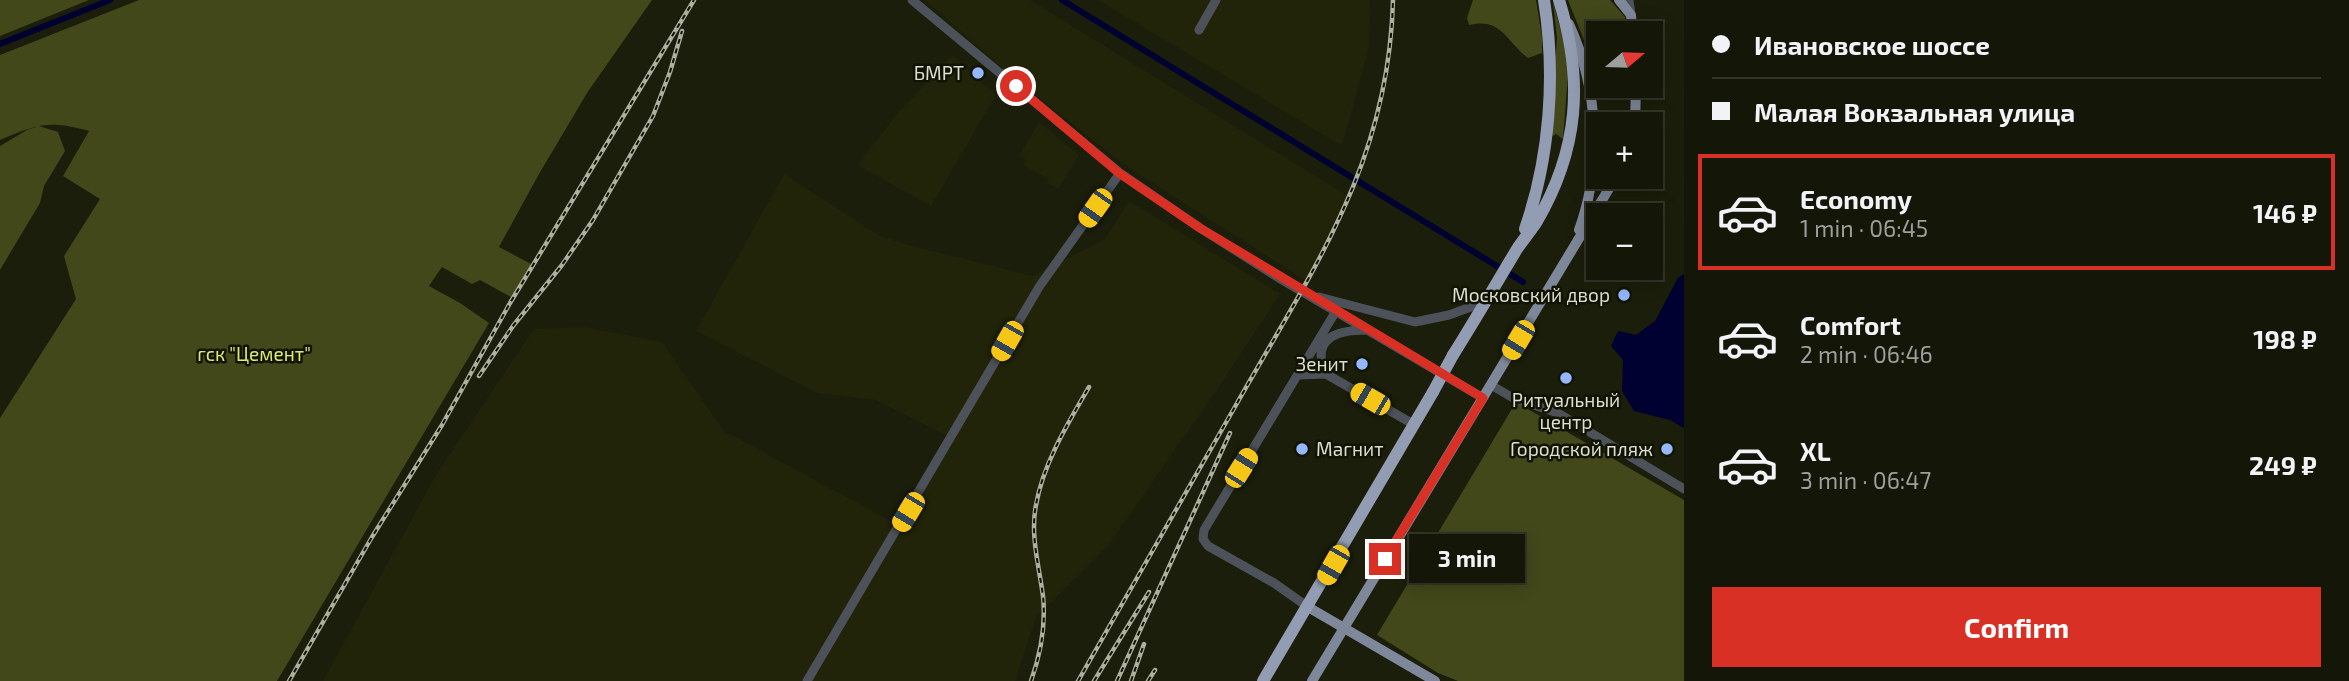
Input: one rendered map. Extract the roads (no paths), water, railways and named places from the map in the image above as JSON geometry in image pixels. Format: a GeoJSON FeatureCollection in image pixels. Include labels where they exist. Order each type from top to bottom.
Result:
{"type":"FeatureCollection","features":[{"type":"Feature","properties":{"kind":"highway"},"geometry":{"type":"LineString","coordinates":[[1519,246],[1531,213],[1545,146],[1550,47],[1544,0]]}},
{"type":"Feature","properties":{"kind":"highway"},"geometry":{"type":"LineString","coordinates":[[1264,681],[1453,355],[1548,199],[1567,153],[1572,131],[1575,88],[1569,37],[1559,1]]}},
{"type":"Feature","properties":{"kind":"highway"},"geometry":{"type":"LineString","coordinates":[[1545,146],[1557,142],[1567,153]]}},
{"type":"Feature","properties":{"kind":"main road"},"geometry":{"type":"LineString","coordinates":[[1619,0],[1631,15],[1631,21]]}},
{"type":"Feature","properties":{"kind":"main road"},"geometry":{"type":"LineString","coordinates":[[1559,1],[1573,33],[1586,78]]}},
{"type":"Feature","properties":{"kind":"main road"},"geometry":{"type":"LineString","coordinates":[[1571,252],[1588,189]]}},
{"type":"Feature","properties":{"kind":"main road"},"geometry":{"type":"LineString","coordinates":[[1312,681],[1609,189]]}},
{"type":"Feature","properties":{"kind":"main road"},"geometry":{"type":"LineString","coordinates":[[1308,607],[1435,681]]}},
{"type":"Feature","properties":{"kind":"street"},"geometry":{"type":"LineString","coordinates":[[912,0],[1119,173],[1204,231],[1483,398]]}},
{"type":"Feature","properties":{"kind":"street"},"geometry":{"type":"LineString","coordinates":[[1199,30],[1216,0]]}},
{"type":"Feature","properties":{"kind":"street"},"geometry":{"type":"LineString","coordinates":[[1629,0],[1631,15]]}},
{"type":"Feature","properties":{"kind":"street"},"geometry":{"type":"LineString","coordinates":[[807,681],[1039,287],[1119,173]]}},
{"type":"Feature","properties":{"kind":"street"},"geometry":{"type":"LineString","coordinates":[[1310,295],[1415,322],[1448,315],[1486,301]]}},
{"type":"Feature","properties":{"kind":"street"},"geometry":{"type":"LineString","coordinates":[[1308,607],[1273,583],[1208,547],[1203,539],[1204,530],[1336,311]]}},
{"type":"Feature","properties":{"kind":"street"},"geometry":{"type":"LineString","coordinates":[[1326,374],[1321,363],[1321,351],[1325,341],[1336,333],[1347,330],[1368,330]]}},
{"type":"Feature","properties":{"kind":"street"},"geometry":{"type":"LineString","coordinates":[[1298,375],[1326,374],[1413,424]]}},
{"type":"Feature","properties":{"kind":"street"},"geometry":{"type":"LineString","coordinates":[[1491,385],[1513,398],[1558,413],[1684,489]]}},
{"type":"Feature","properties":{"kind":"waterway"},"geometry":{"type":"LineString","coordinates":[[0,44],[110,0]]}},
{"type":"Feature","properties":{"kind":"waterway"},"geometry":{"type":"LineString","coordinates":[[1062,0],[1523,282]]}},
{"type":"Feature","properties":{"kind":"railway"},"geometry":{"type":"LineString","coordinates":[[289,681],[372,537],[442,425],[510,303],[694,0]]}},
{"type":"Feature","properties":{"kind":"railway"},"geometry":{"type":"LineString","coordinates":[[1078,681],[1292,307],[1342,213],[1362,164],[1378,113],[1388,59],[1393,0]]}},
{"type":"Feature","properties":{"kind":"railway"},"geometry":{"type":"LineString","coordinates":[[479,376],[593,220],[653,116],[682,31]]}},
{"type":"Feature","properties":{"kind":"railway"},"geometry":{"type":"LineString","coordinates":[[1031,681],[1040,650],[1044,618],[1035,539],[1036,505],[1050,459],[1089,387]]}},
{"type":"Feature","properties":{"kind":"railway"},"geometry":{"type":"LineString","coordinates":[[1117,681],[1230,433]]}},
{"type":"Feature","properties":{"kind":"railway"},"geometry":{"type":"LineString","coordinates":[[1094,681],[1149,592]]}},
{"type":"Feature","properties":{"kind":"railway"},"geometry":{"type":"LineString","coordinates":[[1131,681],[1144,644]]}},
{"type":"Feature","properties":{"kind":"railway"},"geometry":{"type":"LineString","coordinates":[[1148,681],[1155,670]]}},
{"type":"Feature","properties":{"kind":"place","name":"БМРТ"},"geometry":{"type":"Point","coordinates":[978,73]}},
{"type":"Feature","properties":{"kind":"place","name":"Московский двор"},"geometry":{"type":"Point","coordinates":[1624,295]}},
{"type":"Feature","properties":{"kind":"place","name":"Зенит"},"geometry":{"type":"Point","coordinates":[1362,364]}},
{"type":"Feature","properties":{"kind":"place","name":"Ритуальный центр"},"geometry":{"type":"Point","coordinates":[1566,378]}},
{"type":"Feature","properties":{"kind":"place","name":"Магнит"},"geometry":{"type":"Point","coordinates":[1302,449]}},
{"type":"Feature","properties":{"kind":"place","name":"Городской пляж"},"geometry":{"type":"Point","coordinates":[1667,449]}},
{"type":"Feature","properties":{"kind":"park label","name":"гск \"Цемент\""},"geometry":{"type":"Point","coordinates":[254,354]}}]}
